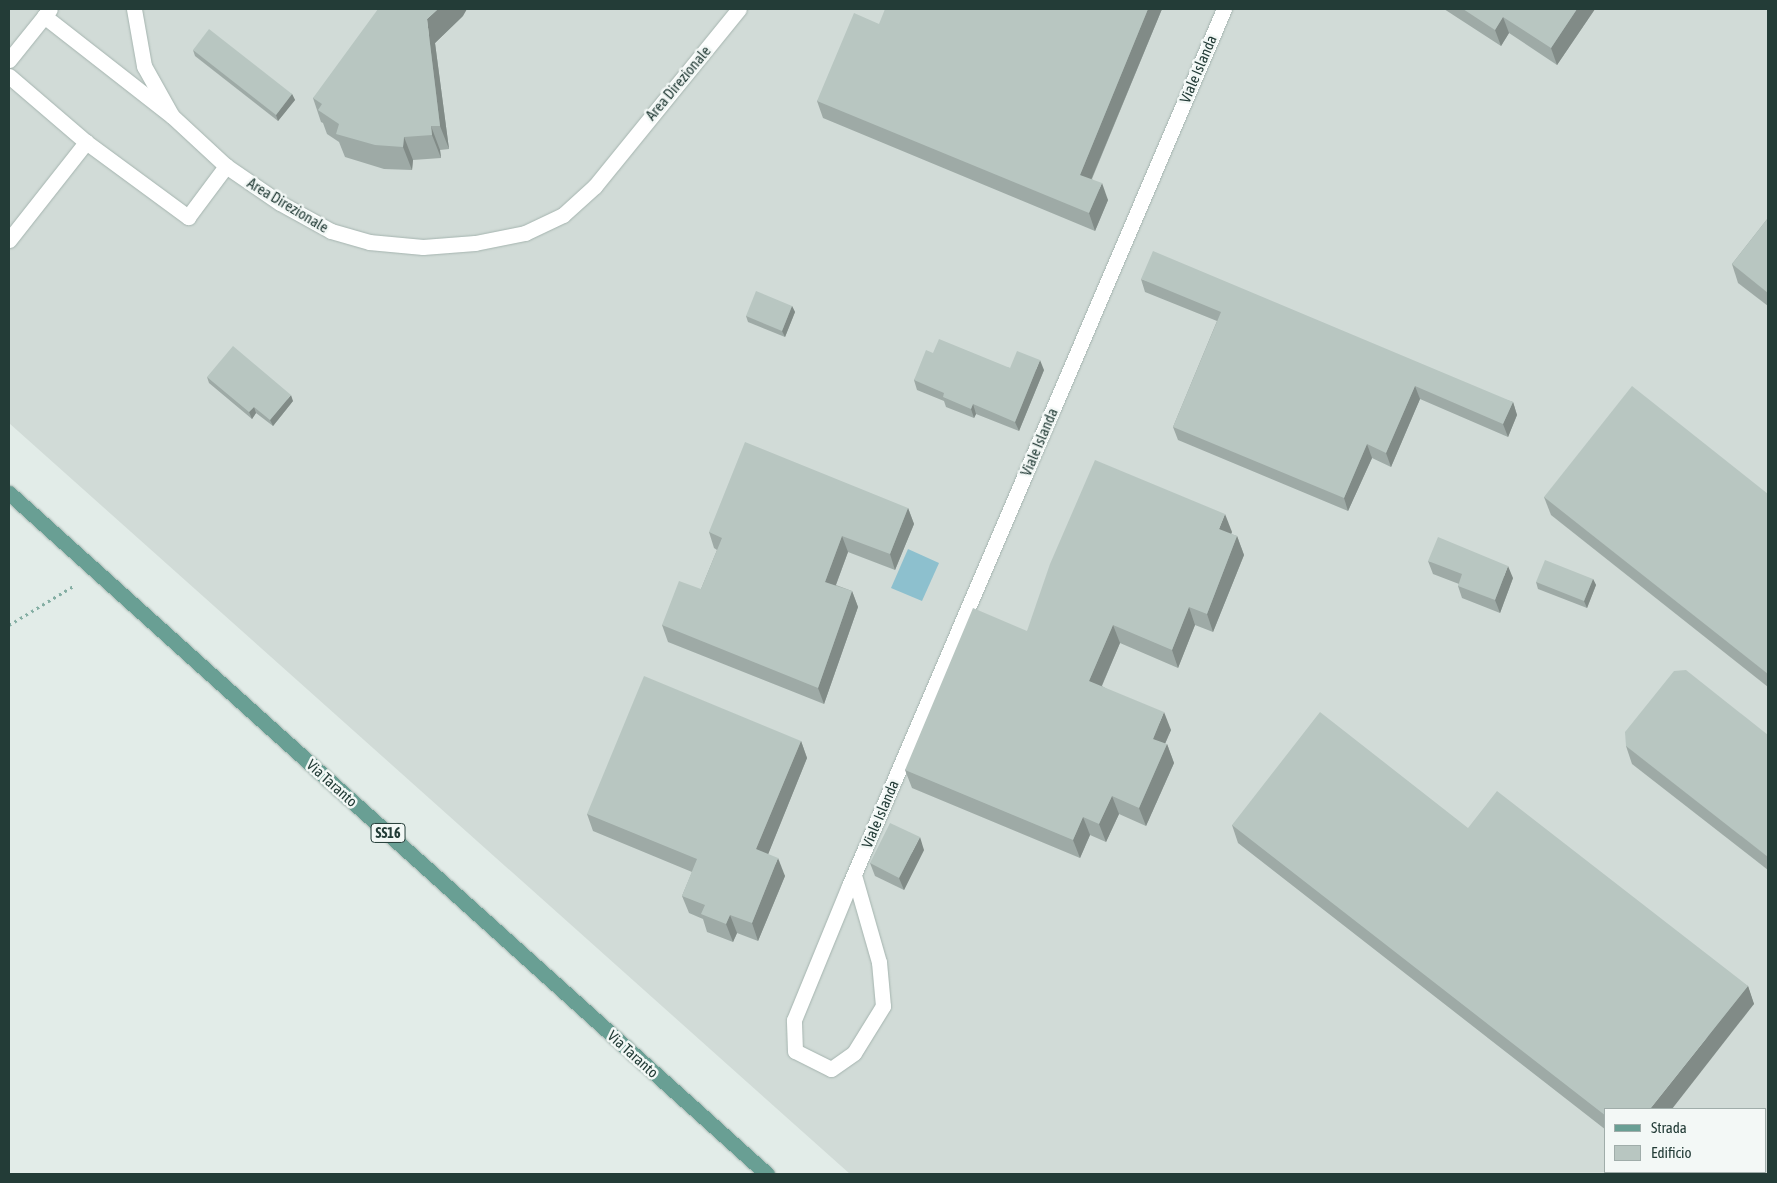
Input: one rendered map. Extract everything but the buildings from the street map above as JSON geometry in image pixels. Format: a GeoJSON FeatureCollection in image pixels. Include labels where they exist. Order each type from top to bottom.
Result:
{"type":"FeatureCollection","features":[{"type":"Feature","properties":{"kind":"main road","name":"Via Taranto"},"geometry":{"type":"LineString","coordinates":[[9,493],[767,1174]]}},
{"type":"Feature","properties":{"kind":"street","name":"Area Direzionale"},"geometry":{"type":"LineString","coordinates":[[134,9],[144,66],[172,116],[226,166],[280,203],[331,232],[369,242],[424,247],[475,244],[525,233],[563,215],[595,186],[739,9]]}},
{"type":"Feature","properties":{"kind":"street","name":"Viale Islanda"},"geometry":{"type":"LineString","coordinates":[[854,875],[879,962],[883,1006],[854,1053],[830,1069],[795,1051],[794,1020],[854,875],[1224,9]]}},
{"type":"Feature","properties":{"kind":"street"},"geometry":{"type":"LineString","coordinates":[[9,60],[47,12],[172,116]]}},
{"type":"Feature","properties":{"kind":"street"},"geometry":{"type":"LineString","coordinates":[[9,76],[86,142],[188,217],[226,166]]}},
{"type":"Feature","properties":{"kind":"street"},"geometry":{"type":"LineString","coordinates":[[9,240],[86,142]]}},
{"type":"Feature","properties":{"kind":"path"},"geometry":{"type":"LineString","coordinates":[[9,625],[97,572]]}},
{"type":"Feature","properties":{"kind":"shaded area"},"geometry":{"type":"Polygon","coordinates":[[[9,9],[1768,9],[1768,1174],[850,1174],[9,423],[9,9]]]}},
{"type":"Feature","properties":{"kind":"water"},"geometry":{"type":"Polygon","coordinates":[[[908,549],[939,563],[922,601],[891,588],[908,549]]]}}]}
